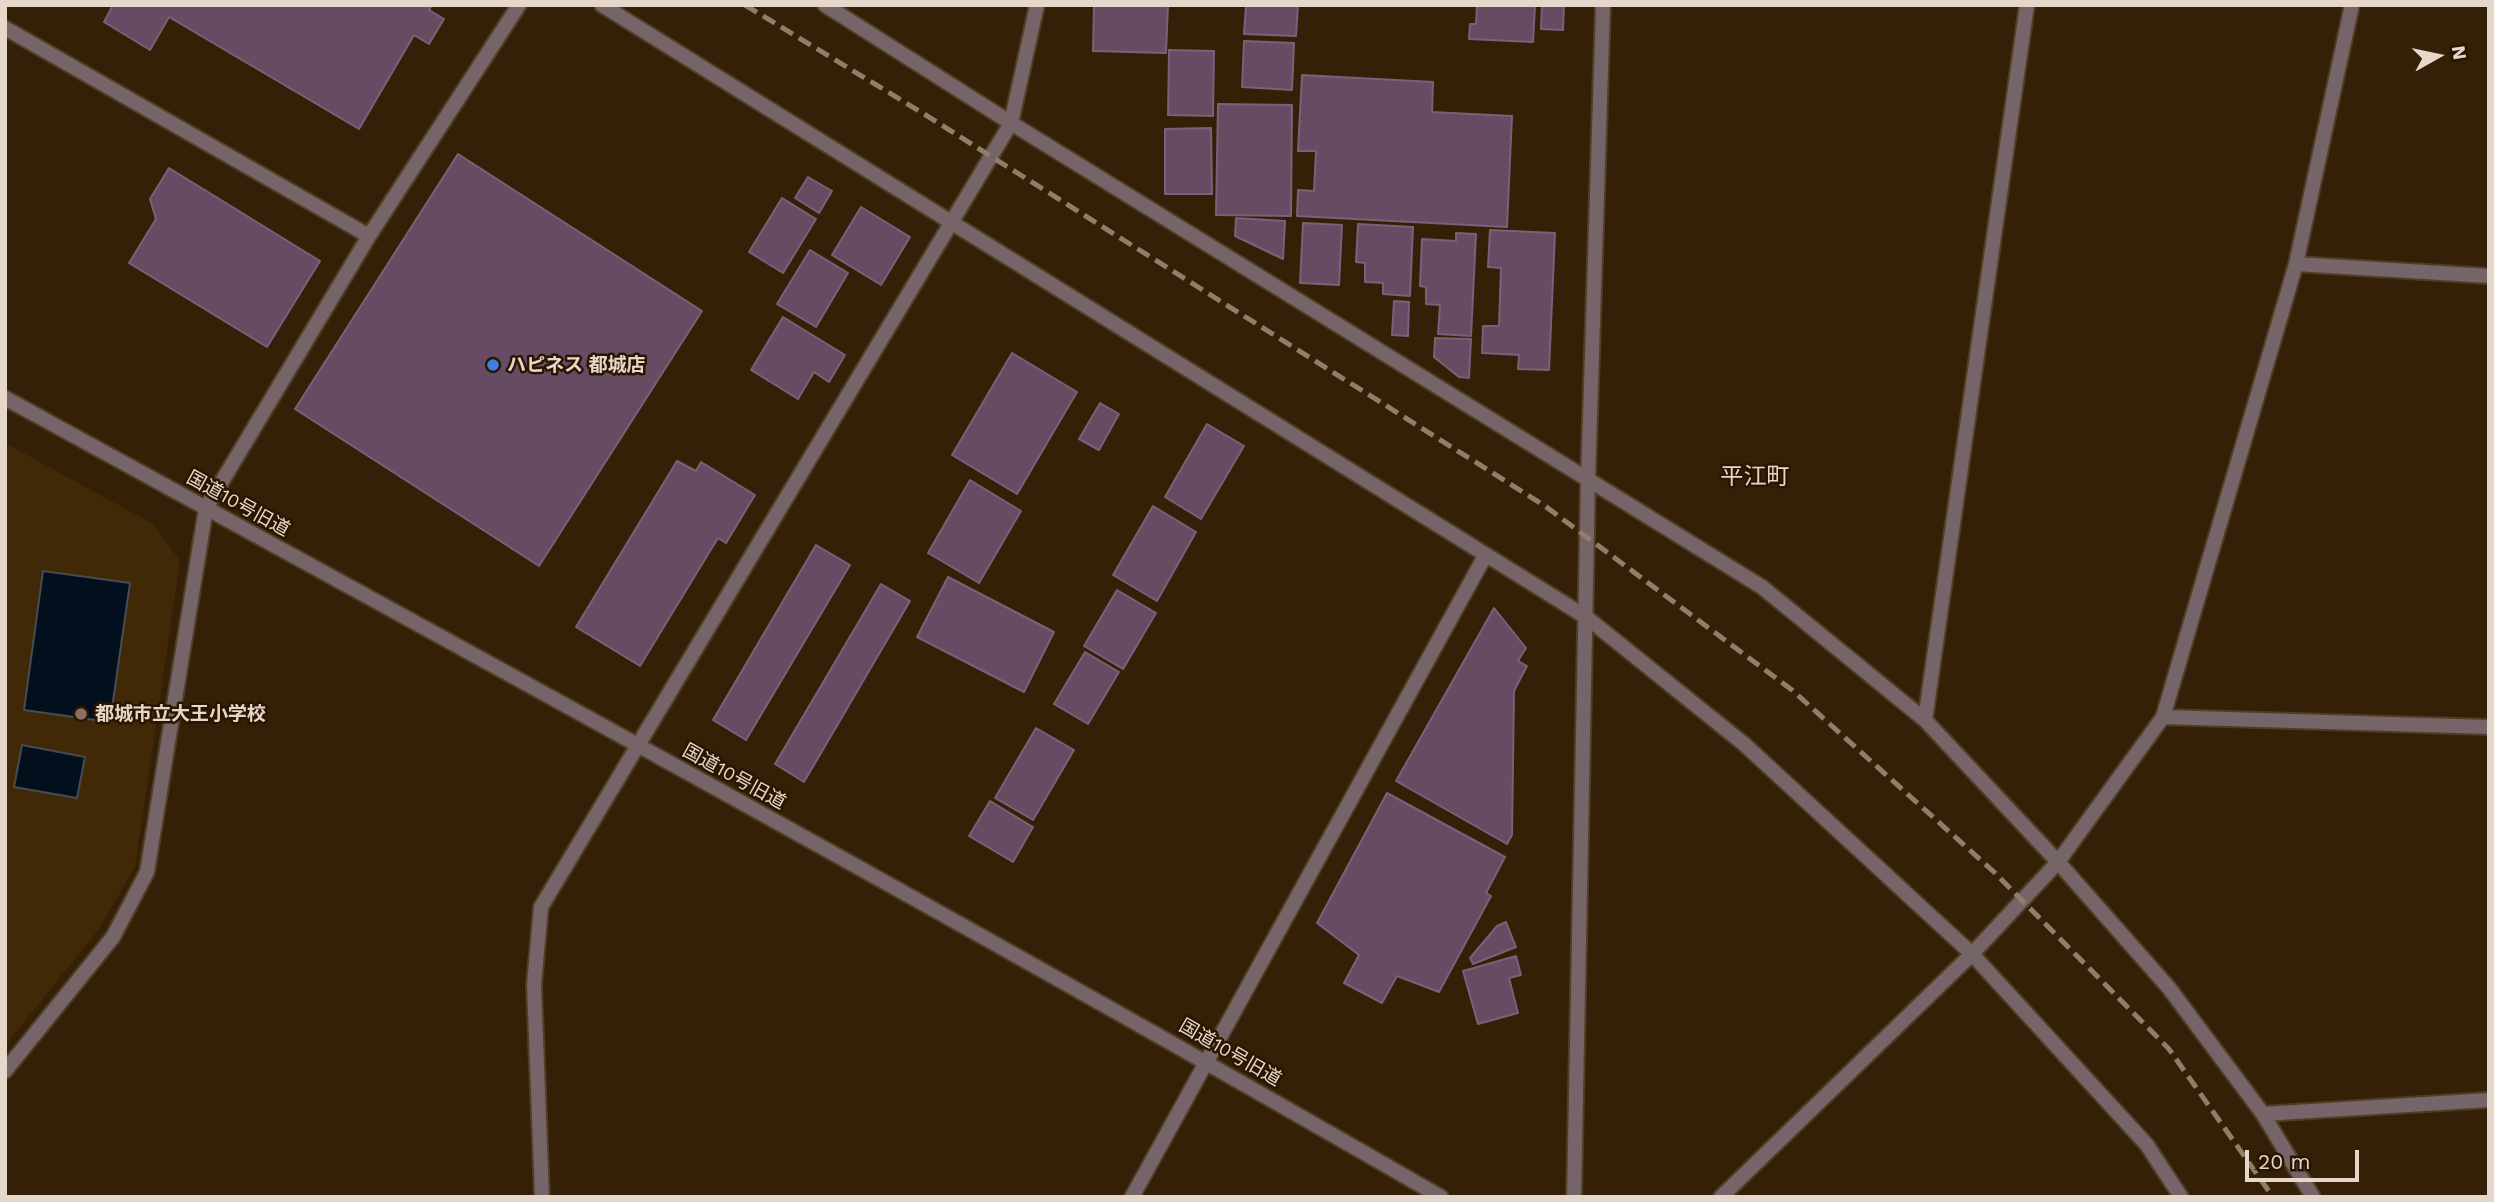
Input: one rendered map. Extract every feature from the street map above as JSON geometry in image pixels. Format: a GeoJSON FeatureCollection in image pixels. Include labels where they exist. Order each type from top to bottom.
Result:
{"type":"FeatureCollection","features":[{"type":"Feature","properties":{"kind":"street"},"geometry":{"type":"LineString","coordinates":[[5,1071],[113,937],[147,872],[205,508],[369,236],[519,5]]}},
{"type":"Feature","properties":{"kind":"street"},"geometry":{"type":"LineString","coordinates":[[602,5],[1586,617],[1972,954],[2147,1145],[2182,1197]]}},
{"type":"Feature","properties":{"kind":"street"},"geometry":{"type":"LineString","coordinates":[[825,5],[1762,587],[1925,720],[2058,862],[2169,988],[2263,1114],[2313,1197]]}},
{"type":"Feature","properties":{"kind":"street"},"geometry":{"type":"LineString","coordinates":[[542,1197],[534,985],[541,907],[1011,123],[1037,5]]}},
{"type":"Feature","properties":{"kind":"street"},"geometry":{"type":"LineString","coordinates":[[1574,1197],[1588,480],[1603,5]]}},
{"type":"Feature","properties":{"kind":"street"},"geometry":{"type":"LineString","coordinates":[[1925,720],[2027,5]]}},
{"type":"Feature","properties":{"kind":"street"},"geometry":{"type":"LineString","coordinates":[[1721,1197],[1972,954],[2058,862],[2163,717],[2296,264],[2352,5]]}},
{"type":"Feature","properties":{"kind":"street"},"geometry":{"type":"LineString","coordinates":[[5,28],[369,236]]}},
{"type":"Feature","properties":{"kind":"street"},"geometry":{"type":"LineString","coordinates":[[2296,264],[2489,276]]}},
{"type":"Feature","properties":{"kind":"street","name":"国道10号旧道"},"geometry":{"type":"LineString","coordinates":[[5,398],[1206,1061],[1441,1197]]}},
{"type":"Feature","properties":{"kind":"street"},"geometry":{"type":"LineString","coordinates":[[1132,1197],[1485,556]]}},
{"type":"Feature","properties":{"kind":"street"},"geometry":{"type":"LineString","coordinates":[[2163,717],[2489,727]]}},
{"type":"Feature","properties":{"kind":"street"},"geometry":{"type":"LineString","coordinates":[[2263,1114],[2489,1100]]}},
{"type":"Feature","properties":{"kind":"shaded area","name":"都城市立大王小学校"},"geometry":{"type":"Polygon","coordinates":[[[5,443],[153,524],[180,561],[135,867],[99,929],[5,1046],[5,443]]]}},
{"type":"Feature","properties":{"kind":"water"},"geometry":{"type":"Polygon","coordinates":[[[43,571],[130,583],[110,722],[24,710],[43,571]]]}},
{"type":"Feature","properties":{"kind":"water"},"geometry":{"type":"Polygon","coordinates":[[[22,745],[85,757],[77,798],[14,787],[22,745]]]}},
{"type":"Feature","properties":{"kind":"building"},"geometry":{"type":"Polygon","coordinates":[[[113,5],[432,5],[429,10],[444,19],[429,44],[414,35],[359,129],[169,17],[150,50],[104,22],[113,5]]]}},
{"type":"Feature","properties":{"kind":"building"},"geometry":{"type":"Polygon","coordinates":[[[1094,5],[1168,5],[1166,53],[1093,51],[1094,5]]]}},
{"type":"Feature","properties":{"kind":"building"},"geometry":{"type":"Polygon","coordinates":[[[1246,5],[1298,5],[1296,36],[1244,34],[1246,5]]]}},
{"type":"Feature","properties":{"kind":"building"},"geometry":{"type":"Polygon","coordinates":[[[1477,5],[1535,5],[1533,42],[1469,39],[1470,24],[1476,24],[1477,5]]]}},
{"type":"Feature","properties":{"kind":"building"},"geometry":{"type":"Polygon","coordinates":[[[1542,5],[1564,5],[1563,30],[1541,29],[1542,5]]]}},
{"type":"Feature","properties":{"kind":"building"},"geometry":{"type":"Polygon","coordinates":[[[1244,41],[1294,43],[1292,90],[1242,87],[1244,41]]]}},
{"type":"Feature","properties":{"kind":"building"},"geometry":{"type":"Polygon","coordinates":[[[1169,50],[1214,51],[1213,116],[1168,115],[1169,50]]]}},
{"type":"Feature","properties":{"kind":"building"},"geometry":{"type":"Polygon","coordinates":[[[1302,75],[1433,82],[1432,112],[1512,116],[1507,227],[1297,216],[1298,190],[1314,191],[1316,151],[1298,151],[1302,75]]]}},
{"type":"Feature","properties":{"kind":"building"},"geometry":{"type":"Polygon","coordinates":[[[1218,104],[1292,105],[1291,216],[1216,215],[1218,104]]]}},
{"type":"Feature","properties":{"kind":"building"},"geometry":{"type":"Polygon","coordinates":[[[1211,128],[1212,194],[1165,194],[1165,129],[1211,128]]]}},
{"type":"Feature","properties":{"kind":"building"},"geometry":{"type":"Polygon","coordinates":[[[458,154],[702,311],[539,566],[295,409],[458,154]]]}},
{"type":"Feature","properties":{"kind":"building"},"geometry":{"type":"Polygon","coordinates":[[[169,168],[320,261],[267,347],[129,263],[156,219],[150,199],[169,168]]]}},
{"type":"Feature","properties":{"kind":"building"},"geometry":{"type":"Polygon","coordinates":[[[808,177],[832,191],[819,213],[795,198],[808,177]]]}},
{"type":"Feature","properties":{"kind":"building"},"geometry":{"type":"Polygon","coordinates":[[[782,198],[816,219],[783,273],[749,252],[782,198]]]}},
{"type":"Feature","properties":{"kind":"building"},"geometry":{"type":"Polygon","coordinates":[[[861,207],[910,237],[881,285],[832,255],[861,207]]]}},
{"type":"Feature","properties":{"kind":"building"},"geometry":{"type":"Polygon","coordinates":[[[1236,218],[1285,221],[1283,259],[1235,236],[1236,218]]]}},
{"type":"Feature","properties":{"kind":"building"},"geometry":{"type":"Polygon","coordinates":[[[1303,223],[1342,225],[1339,285],[1300,283],[1303,223]]]}},
{"type":"Feature","properties":{"kind":"building"},"geometry":{"type":"Polygon","coordinates":[[[1358,224],[1413,227],[1410,296],[1383,294],[1383,283],[1365,282],[1365,263],[1356,262],[1358,224]]]}},
{"type":"Feature","properties":{"kind":"building"},"geometry":{"type":"Polygon","coordinates":[[[1490,230],[1555,233],[1549,370],[1518,369],[1519,355],[1482,353],[1483,326],[1499,326],[1501,268],[1488,267],[1490,230]]]}},
{"type":"Feature","properties":{"kind":"building"},"geometry":{"type":"Polygon","coordinates":[[[1456,233],[1476,234],[1471,336],[1438,334],[1440,305],[1426,304],[1426,287],[1420,286],[1422,239],[1456,241],[1456,233]]]}},
{"type":"Feature","properties":{"kind":"building"},"geometry":{"type":"Polygon","coordinates":[[[810,250],[848,273],[816,327],[777,304],[810,250]]]}},
{"type":"Feature","properties":{"kind":"building"},"geometry":{"type":"Polygon","coordinates":[[[1394,301],[1409,302],[1408,336],[1392,335],[1394,301]]]}},
{"type":"Feature","properties":{"kind":"building"},"geometry":{"type":"Polygon","coordinates":[[[783,317],[845,355],[829,382],[814,372],[798,399],[751,370],[783,317]]]}},
{"type":"Feature","properties":{"kind":"building"},"geometry":{"type":"Polygon","coordinates":[[[1435,338],[1471,339],[1469,378],[1459,377],[1434,357],[1435,338]]]}},
{"type":"Feature","properties":{"kind":"building"},"geometry":{"type":"Polygon","coordinates":[[[1012,353],[1077,392],[1017,494],[952,455],[1012,353]]]}},
{"type":"Feature","properties":{"kind":"building"},"geometry":{"type":"Polygon","coordinates":[[[1100,403],[1119,414],[1099,450],[1079,439],[1100,403]]]}},
{"type":"Feature","properties":{"kind":"building"},"geometry":{"type":"Polygon","coordinates":[[[1207,424],[1244,446],[1201,519],[1165,497],[1207,424]]]}},
{"type":"Feature","properties":{"kind":"building"},"geometry":{"type":"Polygon","coordinates":[[[677,461],[696,471],[701,462],[755,495],[726,543],[718,538],[640,666],[576,627],[677,461]]]}},
{"type":"Feature","properties":{"kind":"building"},"geometry":{"type":"Polygon","coordinates":[[[970,480],[1021,511],[979,583],[928,553],[970,480]]]}},
{"type":"Feature","properties":{"kind":"building"},"geometry":{"type":"Polygon","coordinates":[[[1153,506],[1196,532],[1157,601],[1113,575],[1153,506]]]}},
{"type":"Feature","properties":{"kind":"building"},"geometry":{"type":"Polygon","coordinates":[[[816,545],[850,565],[746,740],[713,720],[816,545]]]}},
{"type":"Feature","properties":{"kind":"building"},"geometry":{"type":"Polygon","coordinates":[[[948,577],[1054,632],[1024,692],[917,637],[948,577]]]}},
{"type":"Feature","properties":{"kind":"building"},"geometry":{"type":"Polygon","coordinates":[[[881,584],[910,601],[804,782],[775,764],[881,584]]]}},
{"type":"Feature","properties":{"kind":"building"},"geometry":{"type":"Polygon","coordinates":[[[1117,590],[1156,613],[1123,669],[1084,646],[1117,590]]]}},
{"type":"Feature","properties":{"kind":"building"},"geometry":{"type":"Polygon","coordinates":[[[1494,608],[1526,648],[1518,661],[1527,666],[1514,691],[1512,835],[1507,844],[1396,781],[1494,608]]]}},
{"type":"Feature","properties":{"kind":"building"},"geometry":{"type":"Polygon","coordinates":[[[1085,652],[1119,672],[1088,724],[1054,704],[1085,652]]]}},
{"type":"Feature","properties":{"kind":"building"},"geometry":{"type":"Polygon","coordinates":[[[1036,728],[1074,750],[1033,820],[995,798],[1036,728]]]}},
{"type":"Feature","properties":{"kind":"building"},"geometry":{"type":"Polygon","coordinates":[[[1387,793],[1505,857],[1486,893],[1491,896],[1439,992],[1397,976],[1382,1003],[1344,983],[1359,955],[1317,923],[1387,793]]]}},
{"type":"Feature","properties":{"kind":"building"},"geometry":{"type":"Polygon","coordinates":[[[990,801],[1033,827],[1013,862],[969,836],[990,801]]]}},
{"type":"Feature","properties":{"kind":"building"},"geometry":{"type":"Polygon","coordinates":[[[1506,922],[1516,947],[1473,964],[1470,958],[1497,926],[1506,922]]]}},
{"type":"Feature","properties":{"kind":"building"},"geometry":{"type":"Polygon","coordinates":[[[1516,956],[1521,975],[1509,978],[1518,1013],[1478,1024],[1463,971],[1516,956]]]}},
{"type":"Feature","properties":{"kind":"railway"},"geometry":{"type":"LineString","coordinates":[[745,5],[924,114],[1545,506],[1792,690],[1994,872],[2169,1049],[2273,1197]]}},
{"type":"Feature","properties":{"kind":"place","name":"ハピネス 都城店"},"geometry":{"type":"Point","coordinates":[493,365]}},
{"type":"Feature","properties":{"kind":"place","name":"都城市立大王小学校"},"geometry":{"type":"Point","coordinates":[81,714]}},
{"type":"Feature","properties":{"kind":"district","name":"平江町"},"geometry":{"type":"Point","coordinates":[1755,477]}}]}
